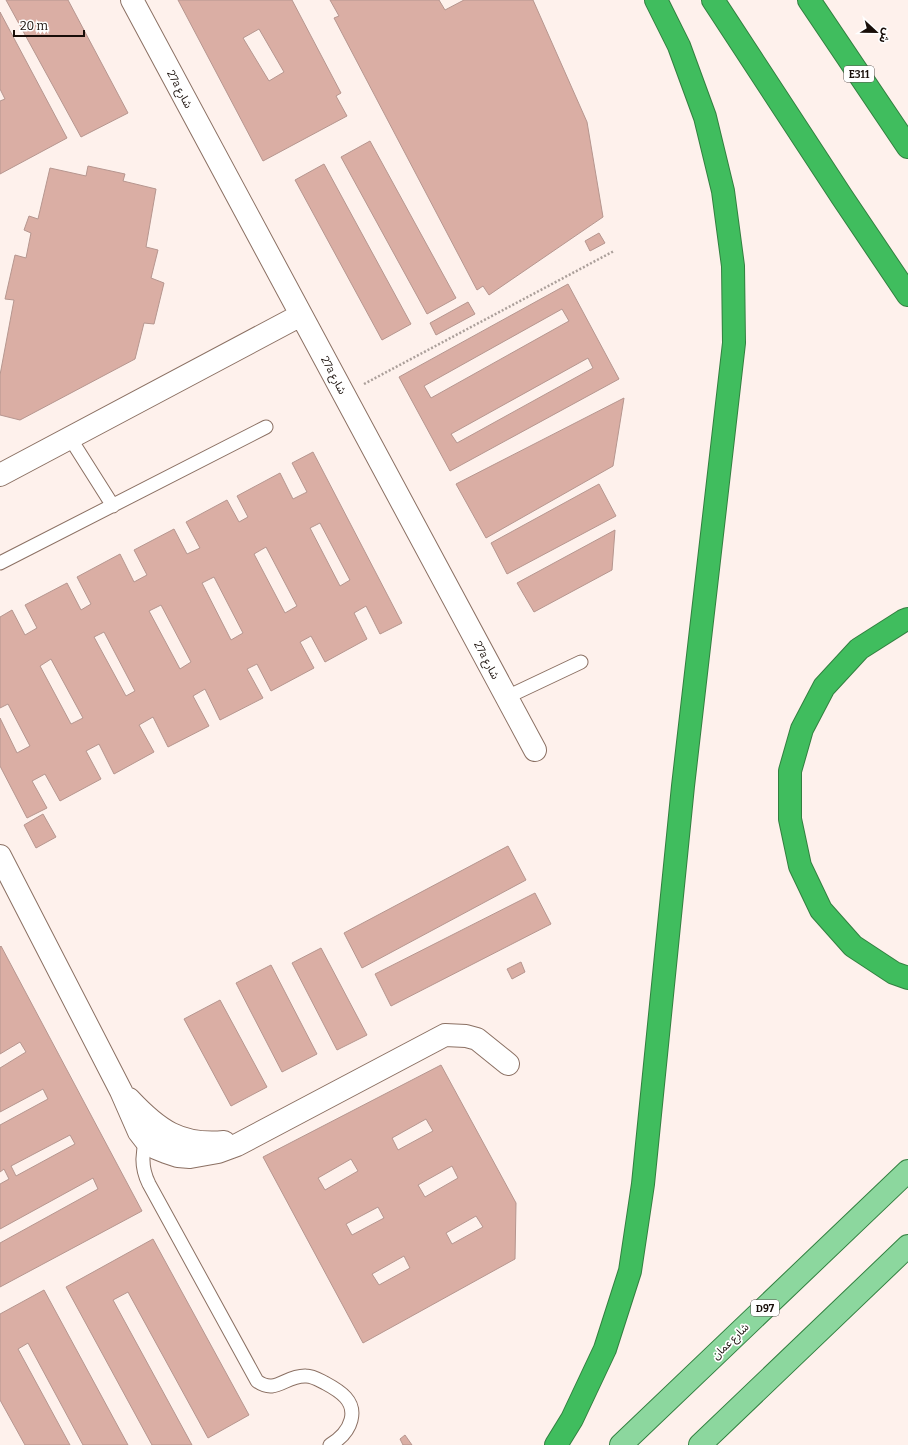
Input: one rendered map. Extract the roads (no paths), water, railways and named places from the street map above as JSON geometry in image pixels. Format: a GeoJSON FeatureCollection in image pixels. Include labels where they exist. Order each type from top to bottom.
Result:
{"type":"FeatureCollection","features":[{"type":"Feature","properties":{"kind":"highway"},"geometry":{"type":"LineString","coordinates":[[556,1445],[572,1419],[605,1349],[630,1271],[643,1184],[682,786],[734,343],[734,266],[723,191],[705,117],[678,46],[656,0]]}},
{"type":"Feature","properties":{"kind":"highway"},"geometry":{"type":"LineString","coordinates":[[713,0],[908,295]]}},
{"type":"Feature","properties":{"kind":"highway","name":"E311"},"geometry":{"type":"LineString","coordinates":[[810,0],[908,147]]}},
{"type":"Feature","properties":{"kind":"highway"},"geometry":{"type":"LineString","coordinates":[[908,619],[859,649],[824,687],[802,729],[790,771],[790,819],[800,866],[821,910],[854,946],[894,973],[908,978]]}},
{"type":"Feature","properties":{"kind":"main road","name":"شارع عمان"},"geometry":{"type":"LineString","coordinates":[[621,1445],[908,1171]]}},
{"type":"Feature","properties":{"kind":"main road"},"geometry":{"type":"LineString","coordinates":[[700,1445],[908,1246]]}},
{"type":"Feature","properties":{"kind":"street","name":"27a شارع"},"geometry":{"type":"LineString","coordinates":[[132,0],[535,750]]}},
{"type":"Feature","properties":{"kind":"street"},"geometry":{"type":"LineString","coordinates":[[0,475],[301,315]]}},
{"type":"Feature","properties":{"kind":"street"},"geometry":{"type":"LineString","coordinates":[[0,856],[121,1091],[136,1126],[146,1141],[156,1148],[178,1156],[190,1157],[218,1152],[237,1145],[445,1035],[461,1035],[477,1039],[508,1064]]}},
{"type":"Feature","properties":{"kind":"street"},"geometry":{"type":"LineString","coordinates":[[121,1091],[156,1125],[173,1136],[192,1141],[210,1143],[254,1137]]}},
{"type":"Feature","properties":{"kind":"lane"},"geometry":{"type":"LineString","coordinates":[[0,563],[266,427]]}},
{"type":"Feature","properties":{"kind":"lane"},"geometry":{"type":"LineString","coordinates":[[70,438],[112,506]]}},
{"type":"Feature","properties":{"kind":"lane"},"geometry":{"type":"LineString","coordinates":[[507,697],[581,662]]}},
{"type":"Feature","properties":{"kind":"lane"},"geometry":{"type":"LineString","coordinates":[[146,1141],[143,1155],[143,1165],[149,1184],[257,1381],[262,1385],[272,1387],[290,1378],[305,1376],[313,1377],[338,1390],[349,1402],[352,1418],[349,1426],[340,1439],[330,1445]]}}]}
